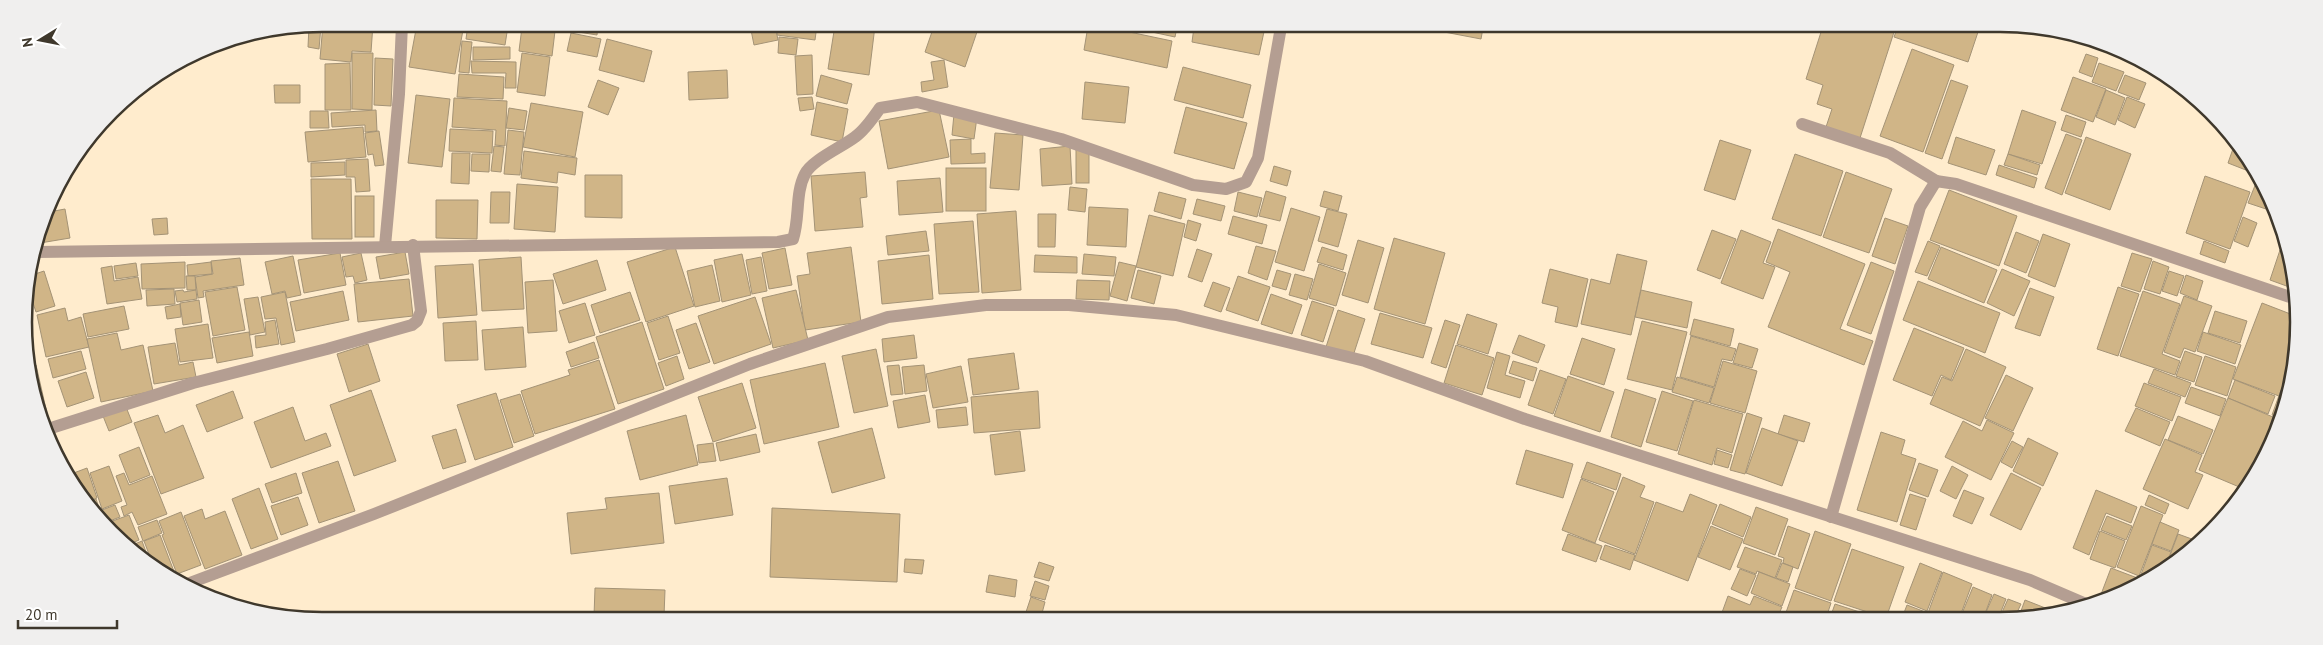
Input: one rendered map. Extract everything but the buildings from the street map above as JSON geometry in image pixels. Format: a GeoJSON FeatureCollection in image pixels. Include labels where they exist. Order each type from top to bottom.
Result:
{"type":"FeatureCollection","features":[{"type":"Feature","properties":{"kind":"street"},"geometry":{"type":"LineString","coordinates":[[385,246],[399,94],[402,32]]}},
{"type":"Feature","properties":{"kind":"street"},"geometry":{"type":"LineString","coordinates":[[41,252],[413,245],[778,242],[793,239],[797,227],[799,197],[805,173],[820,160],[857,136],[880,108],[917,102],[1061,139],[1193,185],[1226,188],[1246,182],[1258,158],[1280,32]]}},
{"type":"Feature","properties":{"kind":"street"},"geometry":{"type":"LineString","coordinates":[[1802,124],[1890,153],[1936,182],[1956,184],[2289,296]]}},
{"type":"Feature","properties":{"kind":"street"},"geometry":{"type":"LineString","coordinates":[[1831,517],[1920,207],[1936,182]]}},
{"type":"Feature","properties":{"kind":"street"},"geometry":{"type":"LineString","coordinates":[[53,427],[193,383],[412,325],[420,315],[421,305],[413,245]]}},
{"type":"Feature","properties":{"kind":"street"},"geometry":{"type":"LineString","coordinates":[[192,582],[374,514],[759,361],[888,317],[986,305],[1069,305],[1176,315],[1355,359],[1534,422],[2030,580],[2080,602]]}}]}
